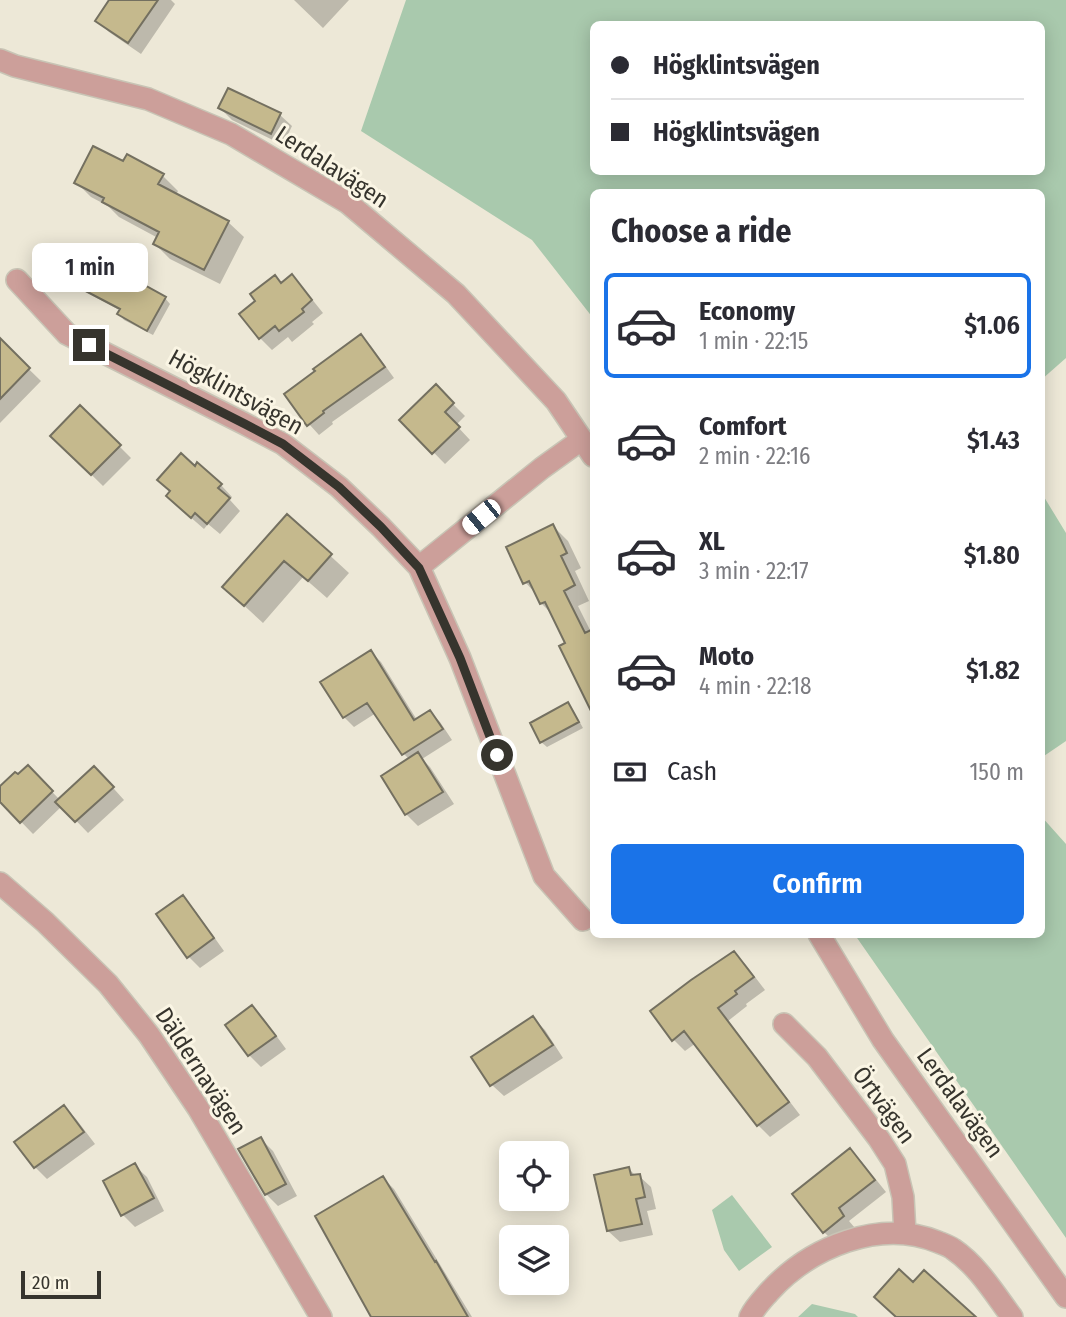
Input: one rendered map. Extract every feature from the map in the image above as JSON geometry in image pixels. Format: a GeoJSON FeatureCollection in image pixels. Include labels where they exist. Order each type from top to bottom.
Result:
{"type":"FeatureCollection","features":[{"type":"Feature","properties":{"kind":"street","name":"Lerdalavägen"},"geometry":{"type":"LineString","coordinates":[[0,60],[148,99],[231,134],[348,203],[456,295],[556,401],[587,448]]}},
{"type":"Feature","properties":{"kind":"street","name":"Högklintsvägen"},"geometry":{"type":"LineString","coordinates":[[17,280],[67,334],[283,444],[339,487],[419,568],[460,658],[544,876],[583,920]]}},
{"type":"Feature","properties":{"kind":"street"},"geometry":{"type":"LineString","coordinates":[[419,568],[542,468],[587,448]]}},
{"type":"Feature","properties":{"kind":"street","name":"Däldernavägen"},"geometry":{"type":"LineString","coordinates":[[0,883],[45,922],[108,984],[149,1035],[198,1108],[321,1317]]}},
{"type":"Feature","properties":{"kind":"street","name":"Lerdalavägen"},"geometry":{"type":"LineString","coordinates":[[822,938],[883,1040],[1066,1297]]}},
{"type":"Feature","properties":{"kind":"street","name":"Örtvägen"},"geometry":{"type":"LineString","coordinates":[[784,1024],[817,1057],[895,1164],[903,1197],[905,1234]]}},
{"type":"Feature","properties":{"kind":"street"},"geometry":{"type":"LineString","coordinates":[[750,1317],[754,1308],[783,1277],[817,1254],[857,1238],[884,1234],[925,1237],[952,1248],[977,1270],[1012,1317]]}},
{"type":"Feature","properties":{"kind":"green space"},"geometry":{"type":"Polygon","coordinates":[[[406,0],[1066,0],[1066,358],[1045,376],[1045,189],[590,189],[590,314],[532,240],[361,131],[406,0]]]}},
{"type":"Feature","properties":{"kind":"green space"},"geometry":{"type":"Polygon","coordinates":[[[1045,499],[1066,533],[1066,741],[1045,755],[1045,499]]]}},
{"type":"Feature","properties":{"kind":"green space"},"geometry":{"type":"Polygon","coordinates":[[[1045,820],[1066,844],[1066,1238],[857,938],[1045,938],[1045,820]]]}},
{"type":"Feature","properties":{"kind":"green space"},"geometry":{"type":"Polygon","coordinates":[[[732,1195],[772,1247],[739,1271],[724,1250],[712,1210],[732,1195]]]}},
{"type":"Feature","properties":{"kind":"green space"},"geometry":{"type":"Polygon","coordinates":[[[812,1304],[855,1314],[858,1317],[798,1317],[812,1304]]]}},
{"type":"Feature","properties":{"kind":"building"},"geometry":{"type":"Polygon","coordinates":[[[109,0],[158,0],[128,43],[95,21],[109,0]]]}},
{"type":"Feature","properties":{"kind":"building"},"geometry":{"type":"Polygon","coordinates":[[[228,88],[281,113],[271,134],[218,108],[228,88]]]}},
{"type":"Feature","properties":{"kind":"building"},"geometry":{"type":"Polygon","coordinates":[[[93,146],[123,161],[127,154],[164,174],[158,184],[229,221],[204,270],[153,244],[159,232],[102,202],[104,198],[74,183],[93,146]]]}},
{"type":"Feature","properties":{"kind":"building"},"geometry":{"type":"Polygon","coordinates":[[[92,256],[166,297],[147,331],[117,314],[120,309],[76,286],[92,256]]]}},
{"type":"Feature","properties":{"kind":"building"},"geometry":{"type":"Polygon","coordinates":[[[292,274],[312,300],[302,309],[304,312],[279,331],[275,326],[259,339],[239,314],[255,301],[250,294],[275,275],[281,283],[292,274]]]}},
{"type":"Feature","properties":{"kind":"building"},"geometry":{"type":"Polygon","coordinates":[[[361,334],[385,367],[323,411],[324,413],[307,426],[284,394],[361,334]]]}},
{"type":"Feature","properties":{"kind":"building"},"geometry":{"type":"Polygon","coordinates":[[[0,338],[30,368],[0,399],[0,338]]]}},
{"type":"Feature","properties":{"kind":"building"},"geometry":{"type":"Polygon","coordinates":[[[436,384],[454,403],[445,412],[460,427],[432,454],[399,420],[436,384]]]}},
{"type":"Feature","properties":{"kind":"building"},"geometry":{"type":"Polygon","coordinates":[[[80,405],[121,445],[91,475],[50,436],[80,405]]]}},
{"type":"Feature","properties":{"kind":"building"},"geometry":{"type":"Polygon","coordinates":[[[181,453],[195,466],[197,462],[222,484],[218,488],[230,498],[207,524],[195,513],[191,518],[166,496],[170,491],[157,480],[181,453]]]}},
{"type":"Feature","properties":{"kind":"building"},"geometry":{"type":"Polygon","coordinates":[[[287,514],[332,554],[308,581],[284,561],[244,606],[222,587],[287,514]]]}},
{"type":"Feature","properties":{"kind":"building"},"geometry":{"type":"Polygon","coordinates":[[[553,524],[567,553],[561,556],[575,585],[564,591],[585,633],[590,630],[590,709],[559,646],[565,643],[545,602],[540,604],[529,581],[523,584],[506,547],[553,524]]]}},
{"type":"Feature","properties":{"kind":"building"},"geometry":{"type":"Polygon","coordinates":[[[371,650],[414,720],[430,710],[443,729],[402,755],[367,703],[343,718],[320,682],[371,650]]]}},
{"type":"Feature","properties":{"kind":"building"},"geometry":{"type":"Polygon","coordinates":[[[568,702],[579,722],[540,743],[530,723],[568,702]]]}},
{"type":"Feature","properties":{"kind":"building"},"geometry":{"type":"Polygon","coordinates":[[[418,752],[443,792],[405,815],[381,776],[418,752]]]}},
{"type":"Feature","properties":{"kind":"building"},"geometry":{"type":"Polygon","coordinates":[[[28,765],[53,791],[20,823],[0,802],[0,786],[15,772],[18,774],[28,765]]]}},
{"type":"Feature","properties":{"kind":"building"},"geometry":{"type":"Polygon","coordinates":[[[94,766],[114,787],[75,822],[55,802],[94,766]]]}},
{"type":"Feature","properties":{"kind":"building"},"geometry":{"type":"Polygon","coordinates":[[[183,895],[214,938],[187,958],[156,914],[183,895]]]}},
{"type":"Feature","properties":{"kind":"building"},"geometry":{"type":"Polygon","coordinates":[[[734,951],[754,977],[718,1008],[789,1102],[757,1126],[684,1031],[672,1041],[650,1011],[734,951]]]}},
{"type":"Feature","properties":{"kind":"building"},"geometry":{"type":"Polygon","coordinates":[[[252,1005],[276,1036],[248,1056],[225,1025],[252,1005]]]}},
{"type":"Feature","properties":{"kind":"building"},"geometry":{"type":"Polygon","coordinates":[[[533,1016],[553,1045],[490,1086],[471,1057],[533,1016]]]}},
{"type":"Feature","properties":{"kind":"building"},"geometry":{"type":"Polygon","coordinates":[[[64,1105],[84,1132],[34,1168],[14,1142],[64,1105]]]}},
{"type":"Feature","properties":{"kind":"building"},"geometry":{"type":"Polygon","coordinates":[[[261,1137],[286,1184],[265,1195],[238,1149],[261,1137]]]}},
{"type":"Feature","properties":{"kind":"building"},"geometry":{"type":"Polygon","coordinates":[[[850,1148],[875,1180],[839,1208],[844,1216],[823,1233],[792,1194],[850,1148]]]}},
{"type":"Feature","properties":{"kind":"building"},"geometry":{"type":"Polygon","coordinates":[[[135,1163],[154,1198],[121,1216],[103,1181],[135,1163]]]}},
{"type":"Feature","properties":{"kind":"building"},"geometry":{"type":"Polygon","coordinates":[[[629,1167],[631,1175],[640,1174],[645,1197],[636,1199],[642,1224],[607,1231],[594,1175],[629,1167]]]}},
{"type":"Feature","properties":{"kind":"building"},"geometry":{"type":"Polygon","coordinates":[[[383,1176],[468,1317],[371,1317],[315,1216],[383,1176]]]}},
{"type":"Feature","properties":{"kind":"building"},"geometry":{"type":"Polygon","coordinates":[[[899,1269],[913,1282],[924,1270],[976,1317],[896,1317],[874,1297],[899,1269]]]}},
{"type":"Feature","properties":{"kind":"route"},"geometry":{"type":"LineString","coordinates":[[89,345],[283,444],[339,487],[381,527],[419,568],[460,658],[497,755]]}}]}
